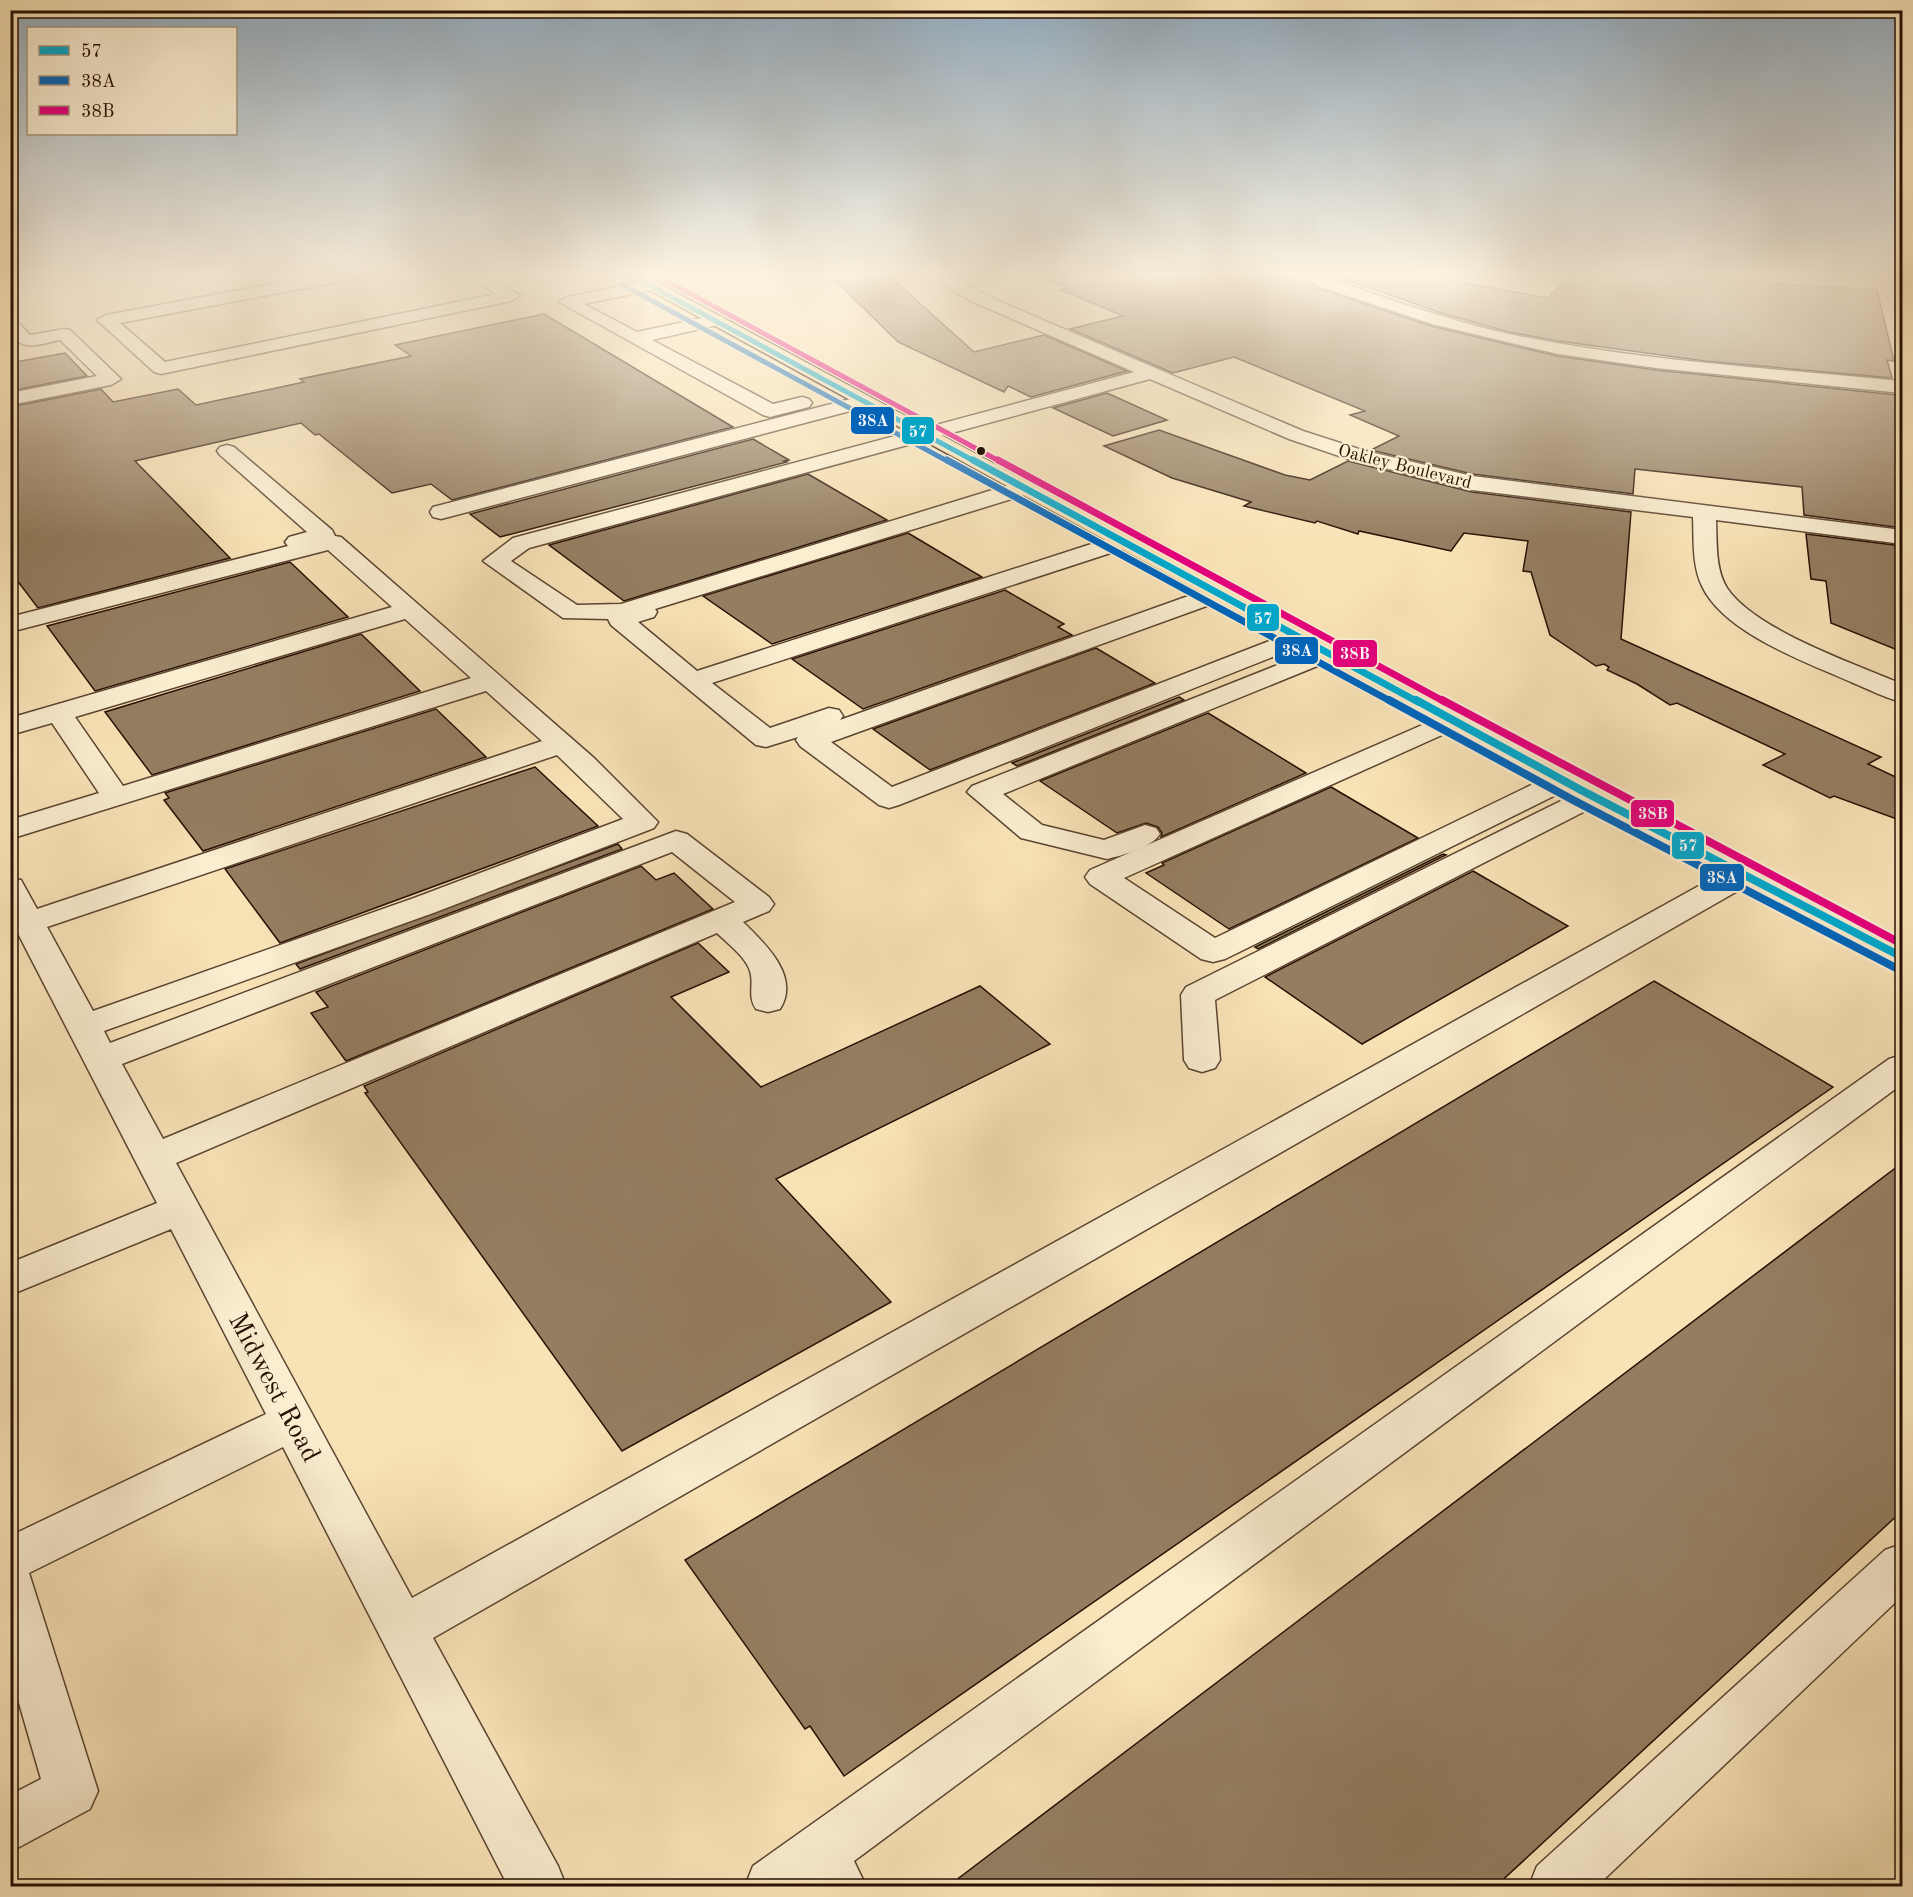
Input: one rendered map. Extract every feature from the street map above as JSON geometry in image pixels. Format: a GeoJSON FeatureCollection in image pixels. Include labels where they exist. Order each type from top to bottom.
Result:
{"type":"FeatureCollection","features":[{"type":"Feature","properties":{"kind":"main road"},"geometry":{"type":"LineString","coordinates":[[790,362],[1593,796],[1902,957]]}},
{"type":"Feature","properties":{"kind":"street"},"geometry":{"type":"LineString","coordinates":[[93,362],[111,379]]}},
{"type":"Feature","properties":{"kind":"street"},"geometry":{"type":"LineString","coordinates":[[154,362],[161,368]]}},
{"type":"Feature","properties":{"kind":"street"},"geometry":{"type":"LineString","coordinates":[[10,399],[193,362]]}},
{"type":"Feature","properties":{"kind":"street"},"geometry":{"type":"LineString","coordinates":[[679,362],[770,411],[854,397]]}},
{"type":"Feature","properties":{"kind":"street","name":"Oakley Boulevard"},"geometry":{"type":"LineString","coordinates":[[1121,362],[1296,435],[1355,455],[1472,483],[1902,537]]}},
{"type":"Feature","properties":{"kind":"street"},"geometry":{"type":"LineString","coordinates":[[1657,362],[1902,387]]}},
{"type":"Feature","properties":{"kind":"street"},"geometry":{"type":"LineString","coordinates":[[1027,490],[623,611],[572,613],[495,561],[521,543],[1149,374]]}},
{"type":"Feature","properties":{"kind":"street"},"geometry":{"type":"LineString","coordinates":[[441,512],[854,397]]}},
{"type":"Feature","properties":{"kind":"street"},"geometry":{"type":"LineString","coordinates":[[10,614],[324,535],[227,451]]}},
{"type":"Feature","properties":{"kind":"street"},"geometry":{"type":"LineString","coordinates":[[1027,490],[620,620],[766,739],[1139,604],[1160,615]]}},
{"type":"Feature","properties":{"kind":"street"},"geometry":{"type":"LineString","coordinates":[[1704,512],[1708,565],[1717,592],[1743,617],[1784,640],[1902,694]]}},
{"type":"Feature","properties":{"kind":"street"},"geometry":{"type":"LineString","coordinates":[[10,625],[333,542],[562,744],[644,822],[425,905],[84,1026]]}},
{"type":"Feature","properties":{"kind":"street"},"geometry":{"type":"LineString","coordinates":[[693,681],[1121,542]]}},
{"type":"Feature","properties":{"kind":"street"},"geometry":{"type":"LineString","coordinates":[[1217,594],[810,740],[889,799],[1299,638]]}},
{"type":"Feature","properties":{"kind":"street"},"geometry":{"type":"LineString","coordinates":[[10,727],[409,610]]}},
{"type":"Feature","properties":{"kind":"street"},"geometry":{"type":"LineString","coordinates":[[1328,653],[982,792],[1032,832],[1107,850],[1442,715]]}},
{"type":"Feature","properties":{"kind":"street"},"geometry":{"type":"LineString","coordinates":[[10,830],[490,681]]}},
{"type":"Feature","properties":{"kind":"street"},"geometry":{"type":"LineString","coordinates":[[59,713],[116,797]]}},
{"type":"Feature","properties":{"kind":"street"},"geometry":{"type":"LineString","coordinates":[[1442,715],[1101,877],[1213,952],[1564,780]]}},
{"type":"Feature","properties":{"kind":"street"},"geometry":{"type":"LineString","coordinates":[[29,922],[562,744]]}},
{"type":"Feature","properties":{"kind":"street"},"geometry":{"type":"LineString","coordinates":[[1202,1060],[1198,995],[1593,796]]}},
{"type":"Feature","properties":{"kind":"street"},"geometry":{"type":"LineString","coordinates":[[101,1059],[676,840],[758,904],[154,1157]]}},
{"type":"Feature","properties":{"kind":"street"},"geometry":{"type":"LineString","coordinates":[[403,1629],[1744,874]]}},
{"type":"Feature","properties":{"kind":"street","name":"Midwest Road"},"geometry":{"type":"LineString","coordinates":[[10,887],[538,1887]]}},
{"type":"Feature","properties":{"kind":"street"},"geometry":{"type":"LineString","coordinates":[[723,920],[755,952],[768,973],[768,1001]]}},
{"type":"Feature","properties":{"kind":"street"},"geometry":{"type":"LineString","coordinates":[[156,1000],[177,1030]]}},
{"type":"Feature","properties":{"kind":"street"},"geometry":{"type":"LineString","coordinates":[[773,1887],[827,1871],[1897,1078]]}},
{"type":"Feature","properties":{"kind":"street"},"geometry":{"type":"LineString","coordinates":[[10,1280],[181,1209]]}},
{"type":"Feature","properties":{"kind":"street"},"geometry":{"type":"LineString","coordinates":[[10,1559],[293,1422]]}},
{"type":"Feature","properties":{"kind":"street"},"geometry":{"type":"LineString","coordinates":[[1557,1887],[1902,1565]]}},
{"type":"Feature","properties":{"kind":"street"},"geometry":{"type":"LineString","coordinates":[[10,1585],[71,1791],[10,1825]]}},
{"type":"Feature","properties":{"kind":"building"},"geometry":{"type":"Polygon","coordinates":[[[73,362],[87,376],[10,391],[10,363],[73,362]]]}},
{"type":"Feature","properties":{"kind":"building"},"geometry":{"type":"Polygon","coordinates":[[[384,362],[623,362],[733,427],[452,500],[431,484],[392,493],[319,434],[315,435],[301,423],[135,461],[230,558],[38,608],[10,571],[10,407],[101,389],[113,402],[178,389],[196,405],[304,382],[300,379],[384,362]]]}},
{"type":"Feature","properties":{"kind":"building"},"geometry":{"type":"Polygon","coordinates":[[[939,362],[1105,362],[1127,371],[1031,397],[1008,386],[1004,392],[939,362]]]}},
{"type":"Feature","properties":{"kind":"building"},"geometry":{"type":"Polygon","coordinates":[[[1146,362],[1217,362],[1173,373],[1146,362]]]}},
{"type":"Feature","properties":{"kind":"building"},"geometry":{"type":"Polygon","coordinates":[[[1245,362],[1596,362],[1897,395],[1902,417],[1902,528],[1804,515],[1802,487],[1635,469],[1633,494],[1472,474],[1371,450],[1399,436],[1350,415],[1365,411],[1245,362]]]}},
{"type":"Feature","properties":{"kind":"building"},"geometry":{"type":"Polygon","coordinates":[[[1711,362],[1887,362],[1892,378],[1711,362]]]}},
{"type":"Feature","properties":{"kind":"building"},"geometry":{"type":"Polygon","coordinates":[[[1107,393],[1167,420],[1113,436],[1053,408],[1107,393]]]}},
{"type":"Feature","properties":{"kind":"building"},"geometry":{"type":"Polygon","coordinates":[[[1159,430],[1285,475],[1310,480],[1348,461],[1472,492],[1631,512],[1621,639],[1881,757],[1868,764],[1902,780],[1902,821],[1834,796],[1830,798],[1763,765],[1785,754],[1677,703],[1670,705],[1637,684],[1607,670],[1609,667],[1604,664],[1596,666],[1550,635],[1531,572],[1523,571],[1528,541],[1464,533],[1451,551],[1359,531],[1358,534],[1317,521],[1315,523],[1244,506],[1251,502],[1172,478],[1104,446],[1159,430]]]}},
{"type":"Feature","properties":{"kind":"building"},"geometry":{"type":"Polygon","coordinates":[[[753,439],[789,460],[500,537],[470,514],[753,439]]]}},
{"type":"Feature","properties":{"kind":"building"},"geometry":{"type":"Polygon","coordinates":[[[808,474],[887,520],[624,601],[549,545],[808,474]]]}},
{"type":"Feature","properties":{"kind":"building"},"geometry":{"type":"Polygon","coordinates":[[[908,533],[982,577],[772,644],[703,596],[908,533]]]}},
{"type":"Feature","properties":{"kind":"building"},"geometry":{"type":"Polygon","coordinates":[[[1806,534],[1902,546],[1902,652],[1831,623],[1826,581],[1811,579],[1806,534]]]}},
{"type":"Feature","properties":{"kind":"building"},"geometry":{"type":"Polygon","coordinates":[[[290,562],[348,617],[95,691],[47,626],[290,562]]]}},
{"type":"Feature","properties":{"kind":"building"},"geometry":{"type":"Polygon","coordinates":[[[1005,590],[1064,624],[1058,627],[1072,635],[863,709],[792,659],[1005,590]]]}},
{"type":"Feature","properties":{"kind":"building"},"geometry":{"type":"Polygon","coordinates":[[[361,634],[420,691],[152,775],[105,712],[361,634]]]}},
{"type":"Feature","properties":{"kind":"building"},"geometry":{"type":"Polygon","coordinates":[[[1096,648],[1155,683],[930,770],[873,729],[1096,648]]]}},
{"type":"Feature","properties":{"kind":"building"},"geometry":{"type":"Polygon","coordinates":[[[1179,697],[1184,700],[1017,766],[1012,763],[1179,697]]]}},
{"type":"Feature","properties":{"kind":"building"},"geometry":{"type":"Polygon","coordinates":[[[436,709],[486,757],[203,851],[164,800],[169,798],[165,793],[436,709]]]}},
{"type":"Feature","properties":{"kind":"building"},"geometry":{"type":"Polygon","coordinates":[[[1208,713],[1306,773],[1161,837],[1162,833],[1158,827],[1146,823],[1117,833],[1040,781],[1208,713]]]}},
{"type":"Feature","properties":{"kind":"building"},"geometry":{"type":"Polygon","coordinates":[[[535,767],[598,826],[280,943],[225,869],[535,767]]]}},
{"type":"Feature","properties":{"kind":"building"},"geometry":{"type":"Polygon","coordinates":[[[1331,787],[1418,838],[1229,929],[1146,873],[1164,865],[1162,863],[1331,787]]]}},
{"type":"Feature","properties":{"kind":"building"},"geometry":{"type":"Polygon","coordinates":[[[618,844],[622,849],[300,969],[296,964],[618,844]]]}},
{"type":"Feature","properties":{"kind":"building"},"geometry":{"type":"Polygon","coordinates":[[[1443,854],[1446,855],[1258,949],[1255,947],[1443,854]]]}},
{"type":"Feature","properties":{"kind":"building"},"geometry":{"type":"Polygon","coordinates":[[[641,866],[656,880],[674,873],[713,909],[346,1061],[311,1013],[328,1007],[316,992],[641,866]]]}},
{"type":"Feature","properties":{"kind":"building"},"geometry":{"type":"Polygon","coordinates":[[[1473,871],[1568,926],[1362,1044],[1265,977],[1473,871]]]}},
{"type":"Feature","properties":{"kind":"building"},"geometry":{"type":"Polygon","coordinates":[[[698,943],[729,972],[671,997],[761,1087],[980,986],[1050,1044],[776,1179],[891,1302],[622,1451],[365,1093],[368,1092],[364,1086],[698,943]]]}},
{"type":"Feature","properties":{"kind":"building"},"geometry":{"type":"Polygon","coordinates":[[[1654,981],[1833,1087],[844,1776],[810,1726],[805,1729],[685,1560],[1654,981]]]}},
{"type":"Feature","properties":{"kind":"building"},"geometry":{"type":"Polygon","coordinates":[[[1902,1163],[1902,1511],[1495,1887],[947,1887],[1902,1163]]]}},
{"type":"Feature","properties":{"kind":"transit line","name":"38A"},"geometry":{"type":"LineString","coordinates":[[764,362],[1573,800],[1896,968]]}},
{"type":"Feature","properties":{"kind":"transit line","name":"57"},"geometry":{"type":"LineString","coordinates":[[790,362],[1579,789],[1902,957]]}},
{"type":"Feature","properties":{"kind":"transit line","name":"38B"},"geometry":{"type":"LineString","coordinates":[[816,362],[1585,778],[1902,944]]}}]}
